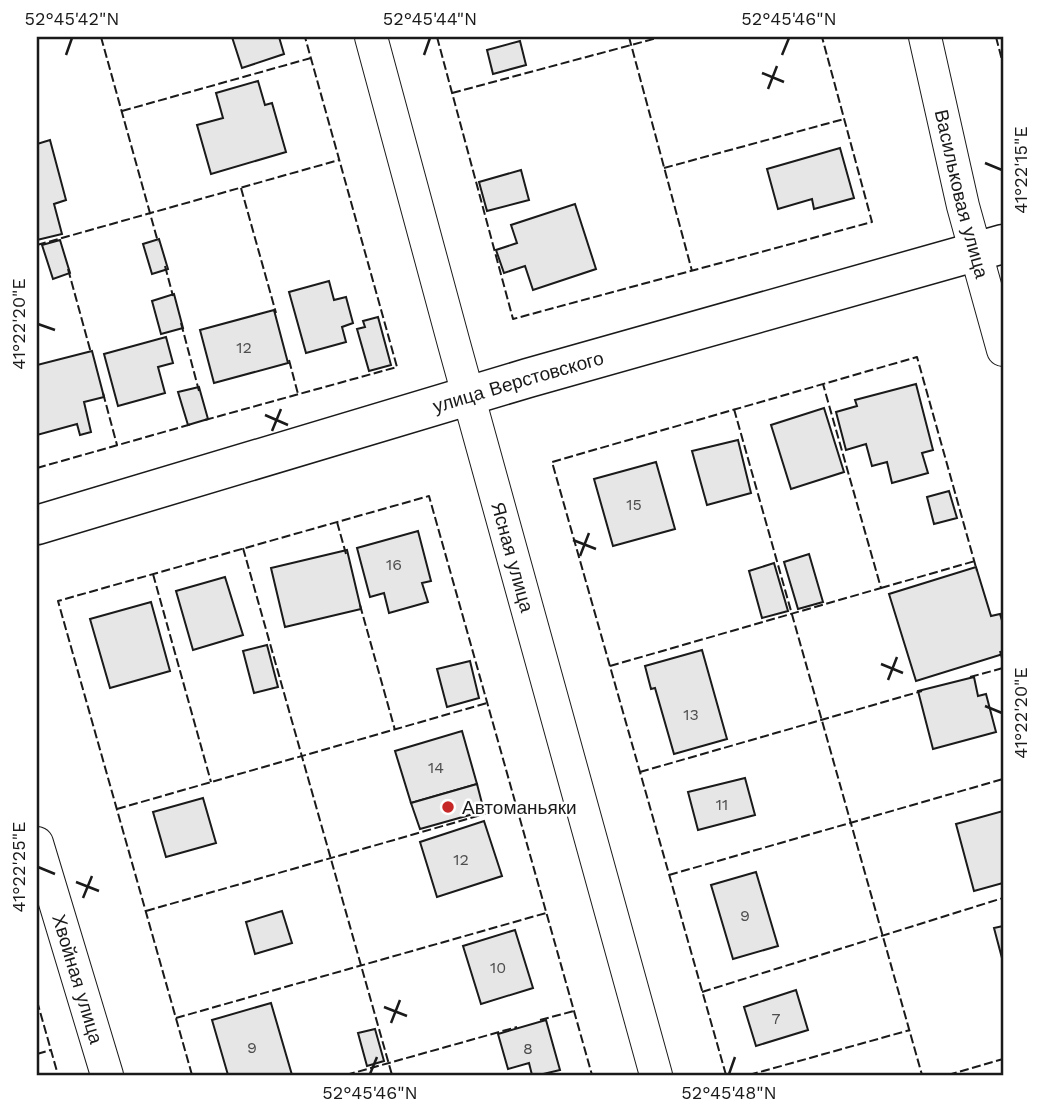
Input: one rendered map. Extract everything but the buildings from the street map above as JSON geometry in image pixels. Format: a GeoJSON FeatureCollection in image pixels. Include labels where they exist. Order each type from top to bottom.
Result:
{"type":"FeatureCollection","features":[{"type":"Feature","properties":{"kind":"street","name":"Ясная улица"},"geometry":{"type":"LineString","coordinates":[[371,37],[656,1075]]}},
{"type":"Feature","properties":{"kind":"street","name":"Васильковая улица"},"geometry":{"type":"LineString","coordinates":[[925,37],[963,206],[990,248],[1003,350]]}},
{"type":"Feature","properties":{"kind":"street","name":"улица Верстовского"},"geometry":{"type":"LineString","coordinates":[[37,525],[468,396],[990,248]]}},
{"type":"Feature","properties":{"kind":"street","name":"Хвойная улица"},"geometry":{"type":"LineString","coordinates":[[37,843],[107,1075]]}},
{"type":"Feature","properties":{"kind":"fence"},"geometry":{"type":"LineString","coordinates":[[101,37],[158,242]]}},
{"type":"Feature","properties":{"kind":"fence"},"geometry":{"type":"LineString","coordinates":[[205,420],[397,367],[305,37]]}},
{"type":"Feature","properties":{"kind":"fence"},"geometry":{"type":"LineString","coordinates":[[437,37],[513,319],[872,222],[822,37]]}},
{"type":"Feature","properties":{"kind":"fence"},"geometry":{"type":"LineString","coordinates":[[629,37],[692,271]]}},
{"type":"Feature","properties":{"kind":"fence"},"geometry":{"type":"LineString","coordinates":[[452,93],[661,37]]}},
{"type":"Feature","properties":{"kind":"fence"},"geometry":{"type":"LineString","coordinates":[[996,37],[1003,64]]}},
{"type":"Feature","properties":{"kind":"fence"},"geometry":{"type":"LineString","coordinates":[[122,111],[311,58]]}},
{"type":"Feature","properties":{"kind":"fence"},"geometry":{"type":"LineString","coordinates":[[664,168],[844,119]]}},
{"type":"Feature","properties":{"kind":"fence"},"geometry":{"type":"LineString","coordinates":[[37,245],[339,160]]}},
{"type":"Feature","properties":{"kind":"fence"},"geometry":{"type":"LineString","coordinates":[[241,188],[276,313]]}},
{"type":"Feature","properties":{"kind":"fence"},"geometry":{"type":"LineString","coordinates":[[165,266],[173,296]]}},
{"type":"Feature","properties":{"kind":"fence"},"geometry":{"type":"LineString","coordinates":[[68,269],[91,353]]}},
{"type":"Feature","properties":{"kind":"fence"},"geometry":{"type":"LineString","coordinates":[[181,323],[199,391]]}},
{"type":"Feature","properties":{"kind":"fence"},"geometry":{"type":"LineString","coordinates":[[726,1075],[552,462],[917,357],[977,571]]}},
{"type":"Feature","properties":{"kind":"fence"},"geometry":{"type":"LineString","coordinates":[[289,360],[298,394]]}},
{"type":"Feature","properties":{"kind":"fence"},"geometry":{"type":"LineString","coordinates":[[610,666],[881,588],[823,384]]}},
{"type":"Feature","properties":{"kind":"fence"},"geometry":{"type":"LineString","coordinates":[[103,393],[117,445]]}},
{"type":"Feature","properties":{"kind":"fence"},"geometry":{"type":"LineString","coordinates":[[734,409],[922,1075]]}},
{"type":"Feature","properties":{"kind":"fence"},"geometry":{"type":"LineString","coordinates":[[37,468],[192,424]]}},
{"type":"Feature","properties":{"kind":"fence"},"geometry":{"type":"LineString","coordinates":[[192,1075],[58,601],[429,496],[592,1075]]}},
{"type":"Feature","properties":{"kind":"fence"},"geometry":{"type":"LineString","coordinates":[[337,522],[346,554]]}},
{"type":"Feature","properties":{"kind":"fence"},"geometry":{"type":"LineString","coordinates":[[243,548],[392,1075]]}},
{"type":"Feature","properties":{"kind":"fence"},"geometry":{"type":"LineString","coordinates":[[881,588],[975,561]]}},
{"type":"Feature","properties":{"kind":"fence"},"geometry":{"type":"LineString","coordinates":[[153,574],[211,782]]}},
{"type":"Feature","properties":{"kind":"fence"},"geometry":{"type":"LineString","coordinates":[[360,605],[395,730]]}},
{"type":"Feature","properties":{"kind":"fence"},"geometry":{"type":"LineString","coordinates":[[1000,651],[1003,662]]}},
{"type":"Feature","properties":{"kind":"fence"},"geometry":{"type":"LineString","coordinates":[[970,677],[1003,668]]}},
{"type":"Feature","properties":{"kind":"fence"},"geometry":{"type":"LineString","coordinates":[[640,772],[922,691]]}},
{"type":"Feature","properties":{"kind":"fence"},"geometry":{"type":"LineString","coordinates":[[117,809],[487,703]]}},
{"type":"Feature","properties":{"kind":"fence"},"geometry":{"type":"LineString","coordinates":[[669,875],[1003,779]]}},
{"type":"Feature","properties":{"kind":"fence"},"geometry":{"type":"LineString","coordinates":[[146,911],[516,805]]}},
{"type":"Feature","properties":{"kind":"fence"},"geometry":{"type":"LineString","coordinates":[[702,992],[1003,898]]}},
{"type":"Feature","properties":{"kind":"fence"},"geometry":{"type":"LineString","coordinates":[[176,1018],[546,913]]}},
{"type":"Feature","properties":{"kind":"fence"},"geometry":{"type":"LineString","coordinates":[[37,1001],[58,1075]]}},
{"type":"Feature","properties":{"kind":"fence"},"geometry":{"type":"LineString","coordinates":[[540,1020],[574,1011]]}},
{"type":"Feature","properties":{"kind":"fence"},"geometry":{"type":"LineString","coordinates":[[346,1075],[517,1027]]}},
{"type":"Feature","properties":{"kind":"fence"},"geometry":{"type":"LineString","coordinates":[[749,1075],[910,1030]]}},
{"type":"Feature","properties":{"kind":"fence"},"geometry":{"type":"LineString","coordinates":[[37,1054],[51,1050]]}},
{"type":"Feature","properties":{"kind":"fence"},"geometry":{"type":"LineString","coordinates":[[948,1075],[1003,1059]]}},
{"type":"Feature","properties":{"kind":"place","name":"Автоманьяки"},"geometry":{"type":"Point","coordinates":[448,807]}}]}
